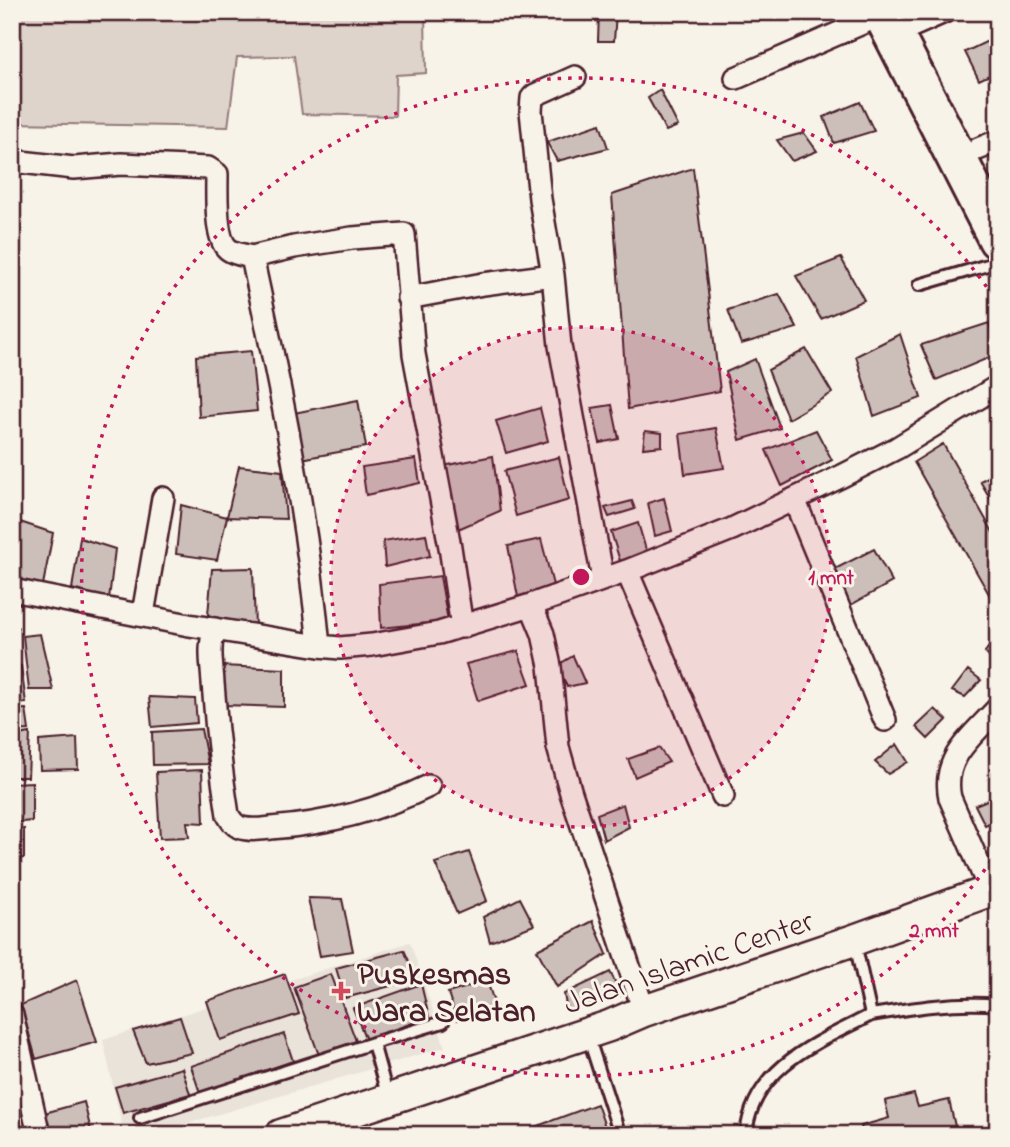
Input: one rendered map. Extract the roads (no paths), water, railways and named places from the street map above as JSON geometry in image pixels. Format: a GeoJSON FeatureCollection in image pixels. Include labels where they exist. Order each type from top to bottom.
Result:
{"type":"FeatureCollection","features":[{"type":"Feature","properties":{"kind":"highway"},"geometry":{"type":"LineString","coordinates":[[904,18],[988,145],[998,185]]}},
{"type":"Feature","properties":{"kind":"highway"},"geometry":{"type":"LineString","coordinates":[[904,18],[998,239]]}},
{"type":"Feature","properties":{"kind":"street"},"geometry":{"type":"LineString","coordinates":[[736,78],[904,18]]}},
{"type":"Feature","properties":{"kind":"street"},"geometry":{"type":"LineString","coordinates":[[575,77],[535,94],[531,103],[540,199],[553,275],[560,346],[603,579]]}},
{"type":"Feature","properties":{"kind":"street"},"geometry":{"type":"LineString","coordinates":[[12,161],[74,167],[121,164],[212,169],[217,174],[218,207],[224,243],[231,251],[252,257],[305,245],[403,233],[419,391],[450,547],[462,627]]}},
{"type":"Feature","properties":{"kind":"street"},"geometry":{"type":"LineString","coordinates":[[252,257],[295,470],[313,581],[319,646]]}},
{"type":"Feature","properties":{"kind":"street"},"geometry":{"type":"LineString","coordinates":[[408,298],[553,275]]}},
{"type":"Feature","properties":{"kind":"street"},"geometry":{"type":"LineString","coordinates":[[12,590],[319,646],[340,648],[372,645],[439,634],[627,571],[732,529],[897,448],[998,386]]}},
{"type":"Feature","properties":{"kind":"street"},"geometry":{"type":"LineString","coordinates":[[143,614],[163,498]]}},
{"type":"Feature","properties":{"kind":"street"},"geometry":{"type":"LineString","coordinates":[[794,499],[885,720]]}},
{"type":"Feature","properties":{"kind":"street"},"geometry":{"type":"LineString","coordinates":[[627,571],[723,796]]}},
{"type":"Feature","properties":{"kind":"street"},"geometry":{"type":"LineString","coordinates":[[531,605],[545,645],[558,747],[644,1012]]}},
{"type":"Feature","properties":{"kind":"street"},"geometry":{"type":"LineString","coordinates":[[215,629],[211,639],[211,652],[216,728],[228,815],[232,822],[241,828],[257,829],[299,826],[366,810],[429,786]]}},
{"type":"Feature","properties":{"kind":"street"},"geometry":{"type":"LineString","coordinates":[[994,889],[950,798],[947,783],[954,758],[998,708]]}},
{"type":"Feature","properties":{"kind":"street","name":"Jalan Islamic Center"},"geometry":{"type":"LineString","coordinates":[[281,1135],[587,1033],[994,889]]}},
{"type":"Feature","properties":{"kind":"street"},"geometry":{"type":"LineString","coordinates":[[12,1015],[39,1135]]}},
{"type":"Feature","properties":{"kind":"lane"},"geometry":{"type":"LineString","coordinates":[[919,285],[998,262]]}},
{"type":"Feature","properties":{"kind":"lane"},"geometry":{"type":"LineString","coordinates":[[855,940],[871,1015]]}},
{"type":"Feature","properties":{"kind":"lane"},"geometry":{"type":"LineString","coordinates":[[746,1135],[747,1120],[759,1093],[781,1065],[871,1015],[930,1006],[972,1003],[998,1005]]}},
{"type":"Feature","properties":{"kind":"lane"},"geometry":{"type":"LineString","coordinates":[[140,1118],[443,1022]]}},
{"type":"Feature","properties":{"kind":"lane"},"geometry":{"type":"LineString","coordinates":[[587,1033],[620,1135]]}},
{"type":"Feature","properties":{"kind":"lane"},"geometry":{"type":"LineString","coordinates":[[373,1043],[388,1100]]}},
{"type":"Feature","properties":{"kind":"place","name":"Puskesmas Wara Selatan"},"geometry":{"type":"Point","coordinates":[341,991]}}]}
